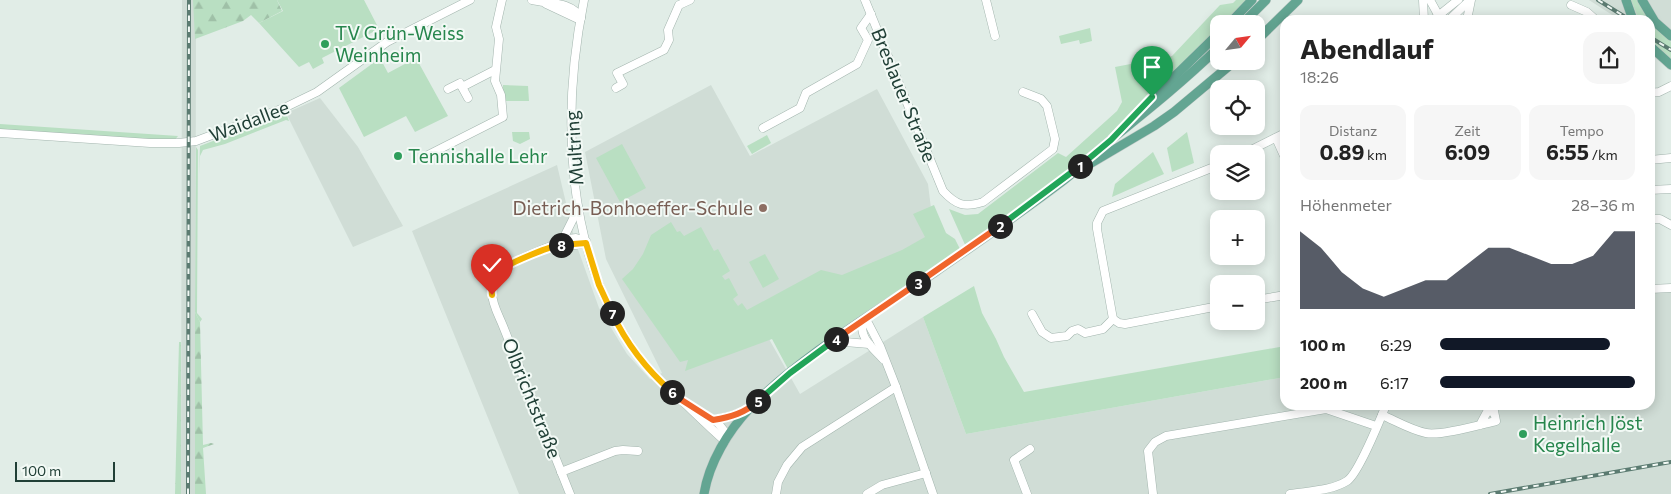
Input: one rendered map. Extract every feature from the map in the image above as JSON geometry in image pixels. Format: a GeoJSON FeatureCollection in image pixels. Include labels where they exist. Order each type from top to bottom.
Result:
{"type":"FeatureCollection","features":[{"type":"Feature","properties":{"kind":"main road"},"geometry":{"type":"LineString","coordinates":[[1238,15],[1252,0]]}},
{"type":"Feature","properties":{"kind":"main road"},"geometry":{"type":"LineString","coordinates":[[1251,15],[1266,0]]}},
{"type":"Feature","properties":{"kind":"main road"},"geometry":{"type":"LineString","coordinates":[[1283,15],[1298,0]]}},
{"type":"Feature","properties":{"kind":"main road"},"geometry":{"type":"LineString","coordinates":[[1626,0],[1631,15]]}},
{"type":"Feature","properties":{"kind":"main road"},"geometry":{"type":"LineString","coordinates":[[1642,0],[1651,15]]}},
{"type":"Feature","properties":{"kind":"main road"},"geometry":{"type":"LineString","coordinates":[[1265,32],[1280,18]]}},
{"type":"Feature","properties":{"kind":"main road"},"geometry":{"type":"LineString","coordinates":[[1655,22],[1671,36]]}},
{"type":"Feature","properties":{"kind":"main road"},"geometry":{"type":"LineString","coordinates":[[1111,140],[1152,97],[1210,42]]}},
{"type":"Feature","properties":{"kind":"main road"},"geometry":{"type":"LineString","coordinates":[[1655,51],[1671,65]]}},
{"type":"Feature","properties":{"kind":"main road"},"geometry":{"type":"LineString","coordinates":[[704,494],[712,467],[726,439],[749,410],[790,373],[833,341],[983,239],[1064,180],[1162,99],[1210,55]]}},
{"type":"Feature","properties":{"kind":"main road"},"geometry":{"type":"LineString","coordinates":[[1064,180],[1154,126],[1174,112],[1224,70]]}},
{"type":"Feature","properties":{"kind":"street","name":"Waidallee"},"geometry":{"type":"LineString","coordinates":[[0,132],[150,142],[179,143],[196,141],[284,108],[318,92],[388,42],[470,0]]}},
{"type":"Feature","properties":{"kind":"street"},"geometry":{"type":"LineString","coordinates":[[428,155],[503,118],[501,95],[495,81],[499,39],[496,27],[502,0]]}},
{"type":"Feature","properties":{"kind":"street"},"geometry":{"type":"LineString","coordinates":[[532,0],[559,2],[574,8],[580,19]]}},
{"type":"Feature","properties":{"kind":"street","name":"Multring"},"geometry":{"type":"LineString","coordinates":[[584,0],[571,87],[571,150],[586,242],[599,285],[616,323],[635,352],[694,415],[726,439]]}},
{"type":"Feature","properties":{"kind":"street","name":"Multring"},"geometry":{"type":"LineString","coordinates":[[580,19],[590,0]]}},
{"type":"Feature","properties":{"kind":"street"},"geometry":{"type":"LineString","coordinates":[[616,88],[623,84],[617,73],[664,50],[669,40],[668,30],[678,3],[690,0]]}},
{"type":"Feature","properties":{"kind":"street","name":"Breslauer Straße"},"geometry":{"type":"LineString","coordinates":[[865,0],[943,191],[952,201],[962,205],[973,205],[983,202],[1053,150],[1055,139],[1047,106],[1041,99],[1023,92]]}},
{"type":"Feature","properties":{"kind":"street"},"geometry":{"type":"LineString","coordinates":[[986,0],[995,36]]}},
{"type":"Feature","properties":{"kind":"street"},"geometry":{"type":"LineString","coordinates":[[1423,0],[1424,15]]}},
{"type":"Feature","properties":{"kind":"street"},"geometry":{"type":"LineString","coordinates":[[1430,0],[1437,15]]}},
{"type":"Feature","properties":{"kind":"street"},"geometry":{"type":"LineString","coordinates":[[1443,0],[1451,15]]}},
{"type":"Feature","properties":{"kind":"street"},"geometry":{"type":"LineString","coordinates":[[1441,15],[1458,0]]}},
{"type":"Feature","properties":{"kind":"street"},"geometry":{"type":"LineString","coordinates":[[1456,15],[1471,0]]}},
{"type":"Feature","properties":{"kind":"street"},"geometry":{"type":"LineString","coordinates":[[1468,15],[1471,0]]}},
{"type":"Feature","properties":{"kind":"street"},"geometry":{"type":"LineString","coordinates":[[542,2],[580,19]]}},
{"type":"Feature","properties":{"kind":"street"},"geometry":{"type":"LineString","coordinates":[[1571,5],[1591,15]]}},
{"type":"Feature","properties":{"kind":"street"},"geometry":{"type":"LineString","coordinates":[[763,128],[800,108],[806,93],[857,64],[868,40],[862,28],[871,14]]}},
{"type":"Feature","properties":{"kind":"street"},"geometry":{"type":"LineString","coordinates":[[462,87],[495,70]]}},
{"type":"Feature","properties":{"kind":"street"},"geometry":{"type":"LineString","coordinates":[[448,90],[460,83],[468,98]]}},
{"type":"Feature","properties":{"kind":"street"},"geometry":{"type":"LineString","coordinates":[[1655,92],[1671,86]]}},
{"type":"Feature","properties":{"kind":"street"},"geometry":{"type":"LineString","coordinates":[[1262,145],[1280,136]]}},
{"type":"Feature","properties":{"kind":"street"},"geometry":{"type":"LineString","coordinates":[[1276,138],[1280,147]]}},
{"type":"Feature","properties":{"kind":"street"},"geometry":{"type":"LineString","coordinates":[[1655,160],[1671,158]]}},
{"type":"Feature","properties":{"kind":"street"},"geometry":{"type":"LineString","coordinates":[[1210,169],[1103,211],[1097,223],[1113,319],[1125,324],[1210,308]]}},
{"type":"Feature","properties":{"kind":"street"},"geometry":{"type":"LineString","coordinates":[[1655,190],[1671,189]]}},
{"type":"Feature","properties":{"kind":"street"},"geometry":{"type":"LineString","coordinates":[[559,243],[573,219],[578,202]]}},
{"type":"Feature","properties":{"kind":"street"},"geometry":{"type":"LineString","coordinates":[[1655,218],[1660,218],[1671,225]]}},
{"type":"Feature","properties":{"kind":"street","name":"Olbrichtstraße"},"geometry":{"type":"LineString","coordinates":[[570,494],[493,301],[492,289],[496,276],[510,264],[559,243],[575,245],[586,242]]}},
{"type":"Feature","properties":{"kind":"street"},"geometry":{"type":"LineString","coordinates":[[1655,289],[1671,288]]}},
{"type":"Feature","properties":{"kind":"street"},"geometry":{"type":"LineString","coordinates":[[1265,298],[1280,296]]}},
{"type":"Feature","properties":{"kind":"street"},"geometry":{"type":"LineString","coordinates":[[1032,314],[1042,332],[1051,338],[1067,336],[1072,330],[1078,329],[1085,333],[1103,330],[1113,319]]}},
{"type":"Feature","properties":{"kind":"street"},"geometry":{"type":"LineString","coordinates":[[864,320],[861,331],[869,344],[886,362]]}},
{"type":"Feature","properties":{"kind":"street"},"geometry":{"type":"LineString","coordinates":[[864,320],[886,362],[896,387],[933,494]]}},
{"type":"Feature","properties":{"kind":"street"},"geometry":{"type":"LineString","coordinates":[[833,341],[869,344]]}},
{"type":"Feature","properties":{"kind":"street"},"geometry":{"type":"LineString","coordinates":[[776,494],[778,482],[787,465],[802,448],[896,387]]}},
{"type":"Feature","properties":{"kind":"street","name":"Multring"},"geometry":{"type":"LineString","coordinates":[[680,399],[722,427],[726,439]]}},
{"type":"Feature","properties":{"kind":"street"},"geometry":{"type":"LineString","coordinates":[[713,420],[749,410]]}},
{"type":"Feature","properties":{"kind":"street"},"geometry":{"type":"LineString","coordinates":[[1154,494],[1148,451],[1155,442],[1166,436],[1320,410]]}},
{"type":"Feature","properties":{"kind":"street"},"geometry":{"type":"LineString","coordinates":[[1329,410],[1376,426]]}},
{"type":"Feature","properties":{"kind":"street"},"geometry":{"type":"LineString","coordinates":[[1290,494],[1336,486],[1349,480],[1358,468],[1384,410]]}},
{"type":"Feature","properties":{"kind":"street"},"geometry":{"type":"LineString","coordinates":[[1382,415],[1426,433],[1434,434],[1480,425]]}},
{"type":"Feature","properties":{"kind":"street"},"geometry":{"type":"LineString","coordinates":[[1026,494],[1014,460],[1030,449]]}},
{"type":"Feature","properties":{"kind":"street","name":"Olbrichtstraße"},"geometry":{"type":"LineString","coordinates":[[561,472],[615,451],[638,451]]}},
{"type":"Feature","properties":{"kind":"street"},"geometry":{"type":"LineString","coordinates":[[867,494],[882,485],[926,473]]}},
{"type":"Feature","properties":{"kind":"shaded area"},"geometry":{"type":"Polygon","coordinates":[[[182,0],[195,0],[196,27],[195,494],[181,494],[182,0]]]}},
{"type":"Feature","properties":{"kind":"shaded area"},"geometry":{"type":"Polygon","coordinates":[[[1589,0],[1671,0],[1671,60],[1655,45],[1655,15],[1612,15],[1589,0]]]}},
{"type":"Feature","properties":{"kind":"shaded area"},"geometry":{"type":"Polygon","coordinates":[[[711,85],[750,156],[877,89],[928,184],[934,233],[769,339],[800,394],[923,317],[966,434],[1280,378],[1280,410],[1655,410],[1655,292],[1671,290],[1671,494],[519,494],[412,231],[557,165],[575,241],[599,308],[627,354],[650,379],[662,373],[606,259],[585,152],[711,85]]]}},
{"type":"Feature","properties":{"kind":"shaded area"},"geometry":{"type":"Polygon","coordinates":[[[320,98],[358,147],[403,226],[353,247],[286,113],[320,98]]]}},
{"type":"Feature","properties":{"kind":"green space"},"geometry":{"type":"Polygon","coordinates":[[[193,0],[277,0],[282,11],[259,23],[251,15],[243,21],[195,39],[193,0]]]}},
{"type":"Feature","properties":{"kind":"green space","name":"TV Grün-Weiss Weinheim"},"geometry":{"type":"Polygon","coordinates":[[[277,0],[364,0],[379,29],[322,58],[324,63],[313,69],[309,62],[299,67],[259,23],[283,11],[277,0]]]}},
{"type":"Feature","properties":{"kind":"green space"},"geometry":{"type":"Polygon","coordinates":[[[1236,0],[1250,0],[1235,15],[1211,15],[1220,5],[1233,3],[1236,0]]]}},
{"type":"Feature","properties":{"kind":"green space"},"geometry":{"type":"Polygon","coordinates":[[[1631,0],[1637,0],[1647,15],[1637,15],[1631,0]]]}},
{"type":"Feature","properties":{"kind":"green space"},"geometry":{"type":"Polygon","coordinates":[[[1210,16],[1210,40],[1130,118],[1083,158],[966,247],[949,209],[965,215],[978,214],[1058,153],[1066,157],[1117,111],[1122,102],[1115,67],[1172,56],[1210,16]]]}},
{"type":"Feature","properties":{"kind":"green space"},"geometry":{"type":"Polygon","coordinates":[[[1655,25],[1671,42],[1671,60],[1655,46],[1655,25]]]}},
{"type":"Feature","properties":{"kind":"green space"},"geometry":{"type":"Polygon","coordinates":[[[1090,28],[1092,41],[1080,44],[1079,40],[1061,44],[1059,36],[1090,28]]]}},
{"type":"Feature","properties":{"kind":"green space"},"geometry":{"type":"Polygon","coordinates":[[[380,58],[388,73],[416,58],[448,116],[415,132],[406,116],[364,137],[339,88],[380,58]]]}},
{"type":"Feature","properties":{"kind":"green space"},"geometry":{"type":"Polygon","coordinates":[[[503,85],[528,86],[529,101],[503,101],[503,85]]]}},
{"type":"Feature","properties":{"kind":"green space"},"geometry":{"type":"Polygon","coordinates":[[[286,113],[289,121],[286,120],[225,144],[203,150],[200,156],[199,175],[200,146],[286,113]]]}},
{"type":"Feature","properties":{"kind":"green space"},"geometry":{"type":"Polygon","coordinates":[[[0,124],[178,136],[174,141],[0,130],[0,124]]]}},
{"type":"Feature","properties":{"kind":"green space"},"geometry":{"type":"Polygon","coordinates":[[[512,132],[529,132],[530,139],[520,144],[513,141],[512,132]]]}},
{"type":"Feature","properties":{"kind":"green space"},"geometry":{"type":"Polygon","coordinates":[[[1187,132],[1194,163],[1172,172],[1167,148],[1187,132]]]}},
{"type":"Feature","properties":{"kind":"green space"},"geometry":{"type":"Polygon","coordinates":[[[767,135],[771,143],[752,154],[747,146],[767,135]]]}},
{"type":"Feature","properties":{"kind":"green space"},"geometry":{"type":"Polygon","coordinates":[[[622,144],[646,188],[620,202],[596,158],[622,144]]]}},
{"type":"Feature","properties":{"kind":"green space"},"geometry":{"type":"Polygon","coordinates":[[[196,147],[198,150],[197,313],[202,319],[200,322],[195,312],[196,147]]]}},
{"type":"Feature","properties":{"kind":"green space"},"geometry":{"type":"Polygon","coordinates":[[[1153,152],[1164,174],[1112,197],[1115,184],[1153,152]]]}},
{"type":"Feature","properties":{"kind":"green space"},"geometry":{"type":"Polygon","coordinates":[[[934,205],[946,233],[955,239],[961,251],[788,369],[772,339],[685,371],[688,360],[680,362],[622,279],[633,269],[643,254],[651,235],[671,222],[677,232],[680,231],[684,236],[701,227],[714,251],[718,249],[730,271],[722,276],[725,280],[729,278],[738,295],[733,299],[738,306],[742,303],[747,310],[821,270],[842,275],[902,250],[925,237],[913,214],[934,205]]]}},
{"type":"Feature","properties":{"kind":"green space"},"geometry":{"type":"Polygon","coordinates":[[[765,254],[779,279],[763,288],[749,262],[765,254]]]}},
{"type":"Feature","properties":{"kind":"green space"},"geometry":{"type":"Polygon","coordinates":[[[974,286],[982,313],[1024,392],[1280,347],[1280,378],[966,434],[923,317],[974,286]]]}},
{"type":"Feature","properties":{"kind":"green space"},"geometry":{"type":"Polygon","coordinates":[[[195,312],[200,322],[203,445],[214,444],[203,448],[206,494],[195,494],[195,312]]]}},
{"type":"Feature","properties":{"kind":"green space"},"geometry":{"type":"Polygon","coordinates":[[[179,342],[181,342],[181,494],[175,494],[179,342]]]}},
{"type":"Feature","properties":{"kind":"railway"},"geometry":{"type":"LineString","coordinates":[[188,494],[189,0]]}},
{"type":"Feature","properties":{"kind":"railway"},"geometry":{"type":"LineString","coordinates":[[1598,0],[1622,15]]}},
{"type":"Feature","properties":{"kind":"railway"},"geometry":{"type":"LineString","coordinates":[[1655,40],[1671,50]]}},
{"type":"Feature","properties":{"kind":"railway"},"geometry":{"type":"LineString","coordinates":[[1490,494],[1671,462]]}},
{"type":"Feature","properties":{"kind":"place","name":"TV Grün-Weiss Weinheim"},"geometry":{"type":"Point","coordinates":[325,44]}},
{"type":"Feature","properties":{"kind":"place","name":"Tennishalle Lehr"},"geometry":{"type":"Point","coordinates":[398,156]}},
{"type":"Feature","properties":{"kind":"place","name":"Dietrich-Bonhoeffer-Schule"},"geometry":{"type":"Point","coordinates":[763,208]}},
{"type":"Feature","properties":{"kind":"place","name":"Heinrich Jöst Kegelhalle"},"geometry":{"type":"Point","coordinates":[1523,434]}},
{"type":"Feature","properties":{"kind":"route"},"geometry":{"type":"LineString","coordinates":[[492,295],[496,276],[510,264],[557,245],[586,243],[599,285],[616,323],[635,352],[658,379],[680,399],[713,420],[727,417],[749,410],[790,373],[833,341],[983,239],[1064,180],[1111,140],[1152,97]]}}]}
